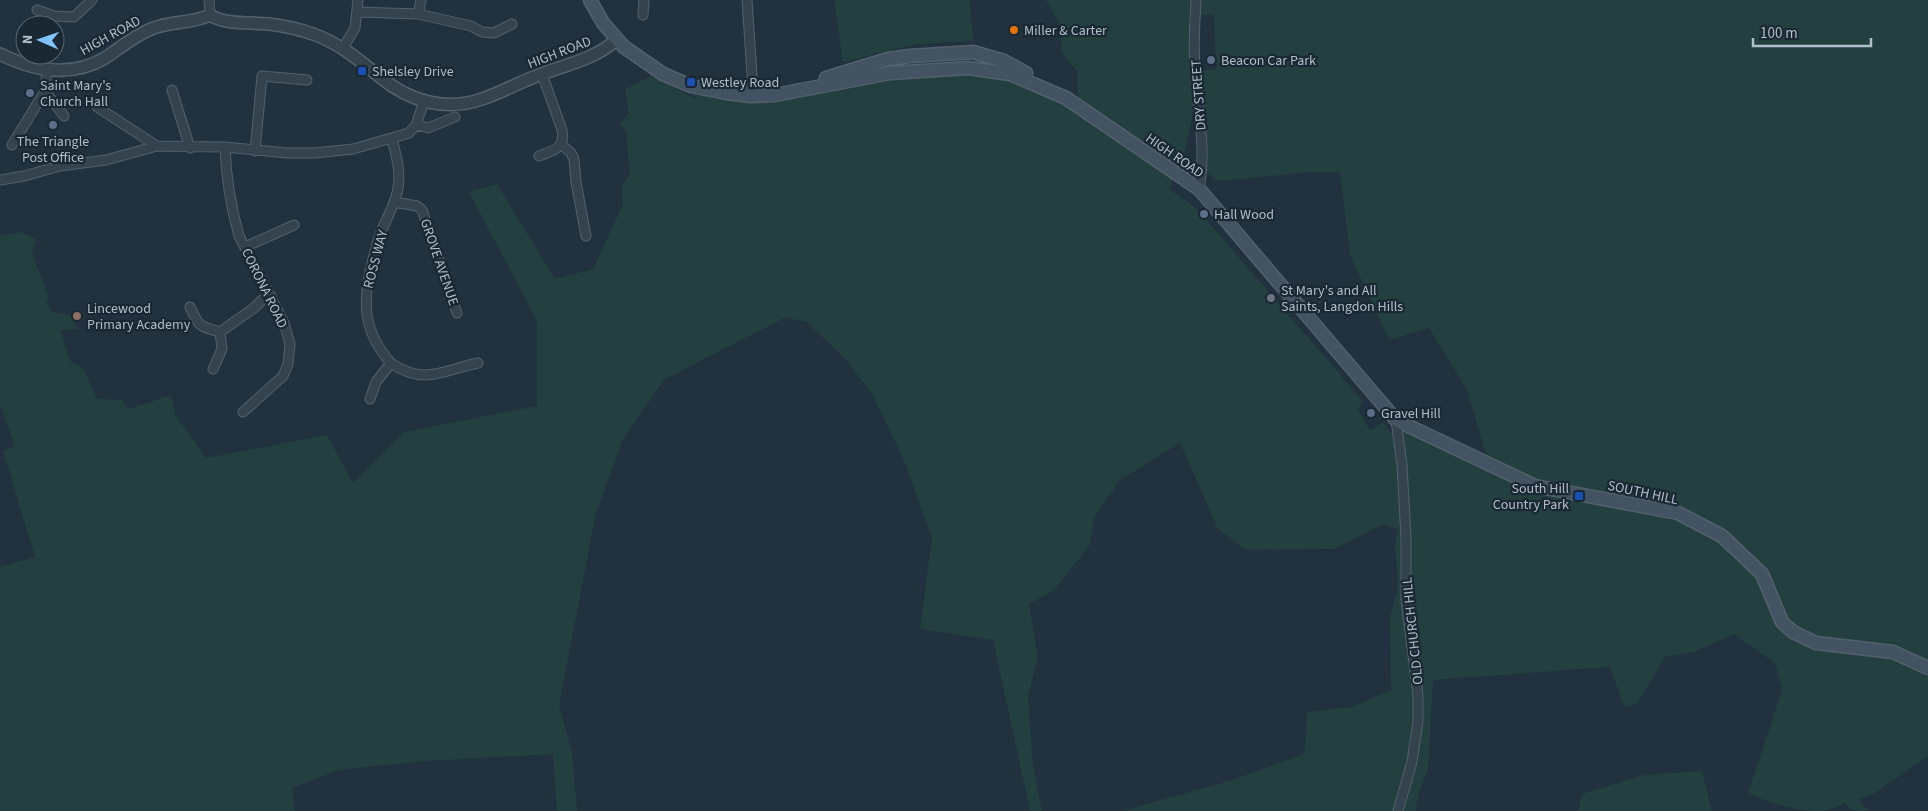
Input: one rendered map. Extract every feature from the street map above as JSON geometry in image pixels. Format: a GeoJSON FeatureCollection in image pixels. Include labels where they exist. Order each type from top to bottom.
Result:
{"type":"FeatureCollection","features":[{"type":"Feature","properties":{"kind":"main road"},"geometry":{"type":"LineString","coordinates":[[590,0],[603,23],[616,40]]}},
{"type":"Feature","properties":{"kind":"main road","name":"HIGH ROAD"},"geometry":{"type":"LineString","coordinates":[[616,40],[646,64],[663,74],[692,86],[726,93],[775,96],[890,73],[954,67],[994,70],[1010,74],[1066,98],[1198,189],[1396,420]]}},
{"type":"Feature","properties":{"kind":"main road","name":"SOUTH HILL"},"geometry":{"type":"LineString","coordinates":[[1396,420],[1535,486],[1678,513],[1722,536],[1762,574],[1782,622],[1793,632],[1816,643],[1893,652],[1928,668]]}},
{"type":"Feature","properties":{"kind":"street"},"geometry":{"type":"LineString","coordinates":[[37,10],[54,16],[74,17],[92,0]]}},
{"type":"Feature","properties":{"kind":"street"},"geometry":{"type":"LineString","coordinates":[[209,0],[210,15]]}},
{"type":"Feature","properties":{"kind":"street"},"geometry":{"type":"LineString","coordinates":[[343,48],[352,34],[358,0]]}},
{"type":"Feature","properties":{"kind":"street"},"geometry":{"type":"LineString","coordinates":[[418,14],[421,0]]}},
{"type":"Feature","properties":{"kind":"street"},"geometry":{"type":"LineString","coordinates":[[643,15],[644,0]]}},
{"type":"Feature","properties":{"kind":"street"},"geometry":{"type":"LineString","coordinates":[[747,0],[752,75],[751,96]]}},
{"type":"Feature","properties":{"kind":"street","name":"DRY STREET"},"geometry":{"type":"LineString","coordinates":[[1196,0],[1195,66],[1203,169],[1198,189]]}},
{"type":"Feature","properties":{"kind":"street"},"geometry":{"type":"LineString","coordinates":[[357,12],[418,14],[471,26],[482,32],[494,33],[512,24]]}},
{"type":"Feature","properties":{"kind":"street","name":"HIGH ROAD"},"geometry":{"type":"LineString","coordinates":[[0,54],[21,64],[47,70],[85,67],[106,57],[151,29],[210,15],[222,20],[291,28],[314,34],[343,48],[394,88],[424,101],[445,105],[474,102],[542,74],[593,56],[616,40]]}},
{"type":"Feature","properties":{"kind":"street"},"geometry":{"type":"LineString","coordinates":[[12,145],[45,92],[47,70]]}},
{"type":"Feature","properties":{"kind":"street"},"geometry":{"type":"LineString","coordinates":[[539,156],[561,144],[563,138],[562,130],[542,74]]}},
{"type":"Feature","properties":{"kind":"street"},"geometry":{"type":"LineString","coordinates":[[255,151],[262,76],[307,80]]}},
{"type":"Feature","properties":{"kind":"street"},"geometry":{"type":"LineString","coordinates":[[172,90],[190,148]]}},
{"type":"Feature","properties":{"kind":"street"},"geometry":{"type":"LineString","coordinates":[[45,92],[64,116]]}},
{"type":"Feature","properties":{"kind":"street"},"geometry":{"type":"LineString","coordinates":[[0,180],[24,176],[60,166],[106,160],[158,146],[190,148],[224,147],[255,151],[301,153],[353,149],[409,133],[416,126],[424,101]]}},
{"type":"Feature","properties":{"kind":"street"},"geometry":{"type":"LineString","coordinates":[[97,107],[158,146]]}},
{"type":"Feature","properties":{"kind":"street"},"geometry":{"type":"LineString","coordinates":[[416,126],[428,128],[455,117]]}},
{"type":"Feature","properties":{"kind":"street","name":"ROSS WAY"},"geometry":{"type":"LineString","coordinates":[[391,363],[372,336],[368,323],[365,298],[366,285],[378,241],[399,187],[399,174],[392,139]]}},
{"type":"Feature","properties":{"kind":"street"},"geometry":{"type":"LineString","coordinates":[[561,144],[571,153],[575,162],[576,182],[586,236]]}},
{"type":"Feature","properties":{"kind":"street","name":"CORONA ROAD"},"geometry":{"type":"LineString","coordinates":[[224,147],[235,220],[245,247],[271,296],[288,335],[290,352],[288,364],[280,379],[243,412]]}},
{"type":"Feature","properties":{"kind":"street","name":"GROVE AVENUE"},"geometry":{"type":"LineString","coordinates":[[394,202],[417,206],[422,210],[457,313]]}},
{"type":"Feature","properties":{"kind":"street"},"geometry":{"type":"LineString","coordinates":[[245,247],[294,225]]}},
{"type":"Feature","properties":{"kind":"street"},"geometry":{"type":"LineString","coordinates":[[190,307],[198,323],[204,328],[220,332],[237,321],[262,300],[271,296]]}},
{"type":"Feature","properties":{"kind":"street"},"geometry":{"type":"LineString","coordinates":[[213,369],[222,349],[220,332]]}},
{"type":"Feature","properties":{"kind":"street"},"geometry":{"type":"LineString","coordinates":[[370,399],[376,382],[391,363],[410,374],[426,376],[478,363]]}},
{"type":"Feature","properties":{"kind":"street","name":"OLD CHURCH HILL"},"geometry":{"type":"LineString","coordinates":[[1396,420],[1402,466],[1406,538],[1406,599],[1418,696],[1418,721],[1412,762],[1398,811]]}},
{"type":"Feature","properties":{"kind":"green space"},"geometry":{"type":"Polygon","coordinates":[[[834,0],[969,0],[974,41],[920,44],[843,62],[834,0]]]}},
{"type":"Feature","properties":{"kind":"green space"},"geometry":{"type":"Polygon","coordinates":[[[1046,0],[1928,0],[1928,756],[1875,793],[1858,799],[1869,811],[1858,811],[1848,808],[1845,803],[1823,811],[1803,810],[1775,804],[1748,793],[1782,690],[1775,663],[1734,634],[1694,652],[1665,657],[1637,704],[1624,707],[1610,667],[1433,680],[1428,770],[1419,792],[1416,811],[1122,811],[1229,781],[1301,755],[1305,750],[1307,712],[1352,707],[1391,690],[1390,616],[1398,587],[1395,546],[1398,530],[1383,524],[1334,549],[1245,550],[1218,529],[1180,443],[1120,480],[1095,516],[1089,546],[1054,590],[1029,604],[1038,658],[1028,696],[1033,766],[1042,811],[1030,811],[993,640],[920,629],[932,538],[903,458],[872,394],[846,360],[807,322],[786,317],[664,380],[623,439],[596,513],[559,705],[572,752],[577,811],[557,811],[553,754],[425,761],[339,770],[292,788],[295,811],[0,811],[0,567],[35,557],[3,451],[15,446],[0,405],[0,236],[20,232],[36,238],[32,254],[49,297],[46,302],[52,312],[69,315],[78,329],[60,330],[70,361],[84,369],[97,399],[122,400],[129,409],[171,395],[176,416],[206,458],[327,435],[353,483],[404,432],[537,406],[537,321],[469,192],[497,184],[555,279],[593,269],[623,204],[622,186],[630,175],[626,132],[620,124],[629,113],[625,89],[651,76],[696,99],[691,86],[751,96],[890,73],[994,70],[1086,111],[1078,97],[1077,71],[1062,53],[1061,27],[1046,0]],[[1214,14],[1195,16],[1195,105],[1184,154],[1169,189],[1196,208],[1363,401],[1358,409],[1370,431],[1383,422],[1391,433],[1404,428],[1489,464],[1467,390],[1429,328],[1389,340],[1350,255],[1340,172],[1312,172],[1216,181],[1203,169],[1196,71],[1216,69],[1214,14]]]}},
{"type":"Feature","properties":{"kind":"green space"},"geometry":{"type":"Polygon","coordinates":[[[1702,771],[1712,811],[1578,811],[1582,794],[1644,775],[1702,771]]]}},
{"type":"Feature","properties":{"kind":"place","name":"Miller & Carter"},"geometry":{"type":"Point","coordinates":[1014,30]}},
{"type":"Feature","properties":{"kind":"place","name":"Beacon Car Park"},"geometry":{"type":"Point","coordinates":[1211,60]}},
{"type":"Feature","properties":{"kind":"place","name":"Shelsley Drive"},"geometry":{"type":"Point","coordinates":[362,71]}},
{"type":"Feature","properties":{"kind":"place","name":"Westley Road"},"geometry":{"type":"Point","coordinates":[691,82]}},
{"type":"Feature","properties":{"kind":"place","name":"Saint Mary's Church Hall"},"geometry":{"type":"Point","coordinates":[30,93]}},
{"type":"Feature","properties":{"kind":"place","name":"The Triangle Post Office"},"geometry":{"type":"Point","coordinates":[53,125]}},
{"type":"Feature","properties":{"kind":"place","name":"Hall Wood"},"geometry":{"type":"Point","coordinates":[1204,214]}},
{"type":"Feature","properties":{"kind":"place","name":"St Mary's and All Saints, Langdon Hills"},"geometry":{"type":"Point","coordinates":[1271,298]}},
{"type":"Feature","properties":{"kind":"place","name":"Lincewood Primary Academy"},"geometry":{"type":"Point","coordinates":[77,316]}},
{"type":"Feature","properties":{"kind":"place","name":"Gravel Hill"},"geometry":{"type":"Point","coordinates":[1371,413]}},
{"type":"Feature","properties":{"kind":"place","name":"South Hill Country Park"},"geometry":{"type":"Point","coordinates":[1579,496]}}]}
